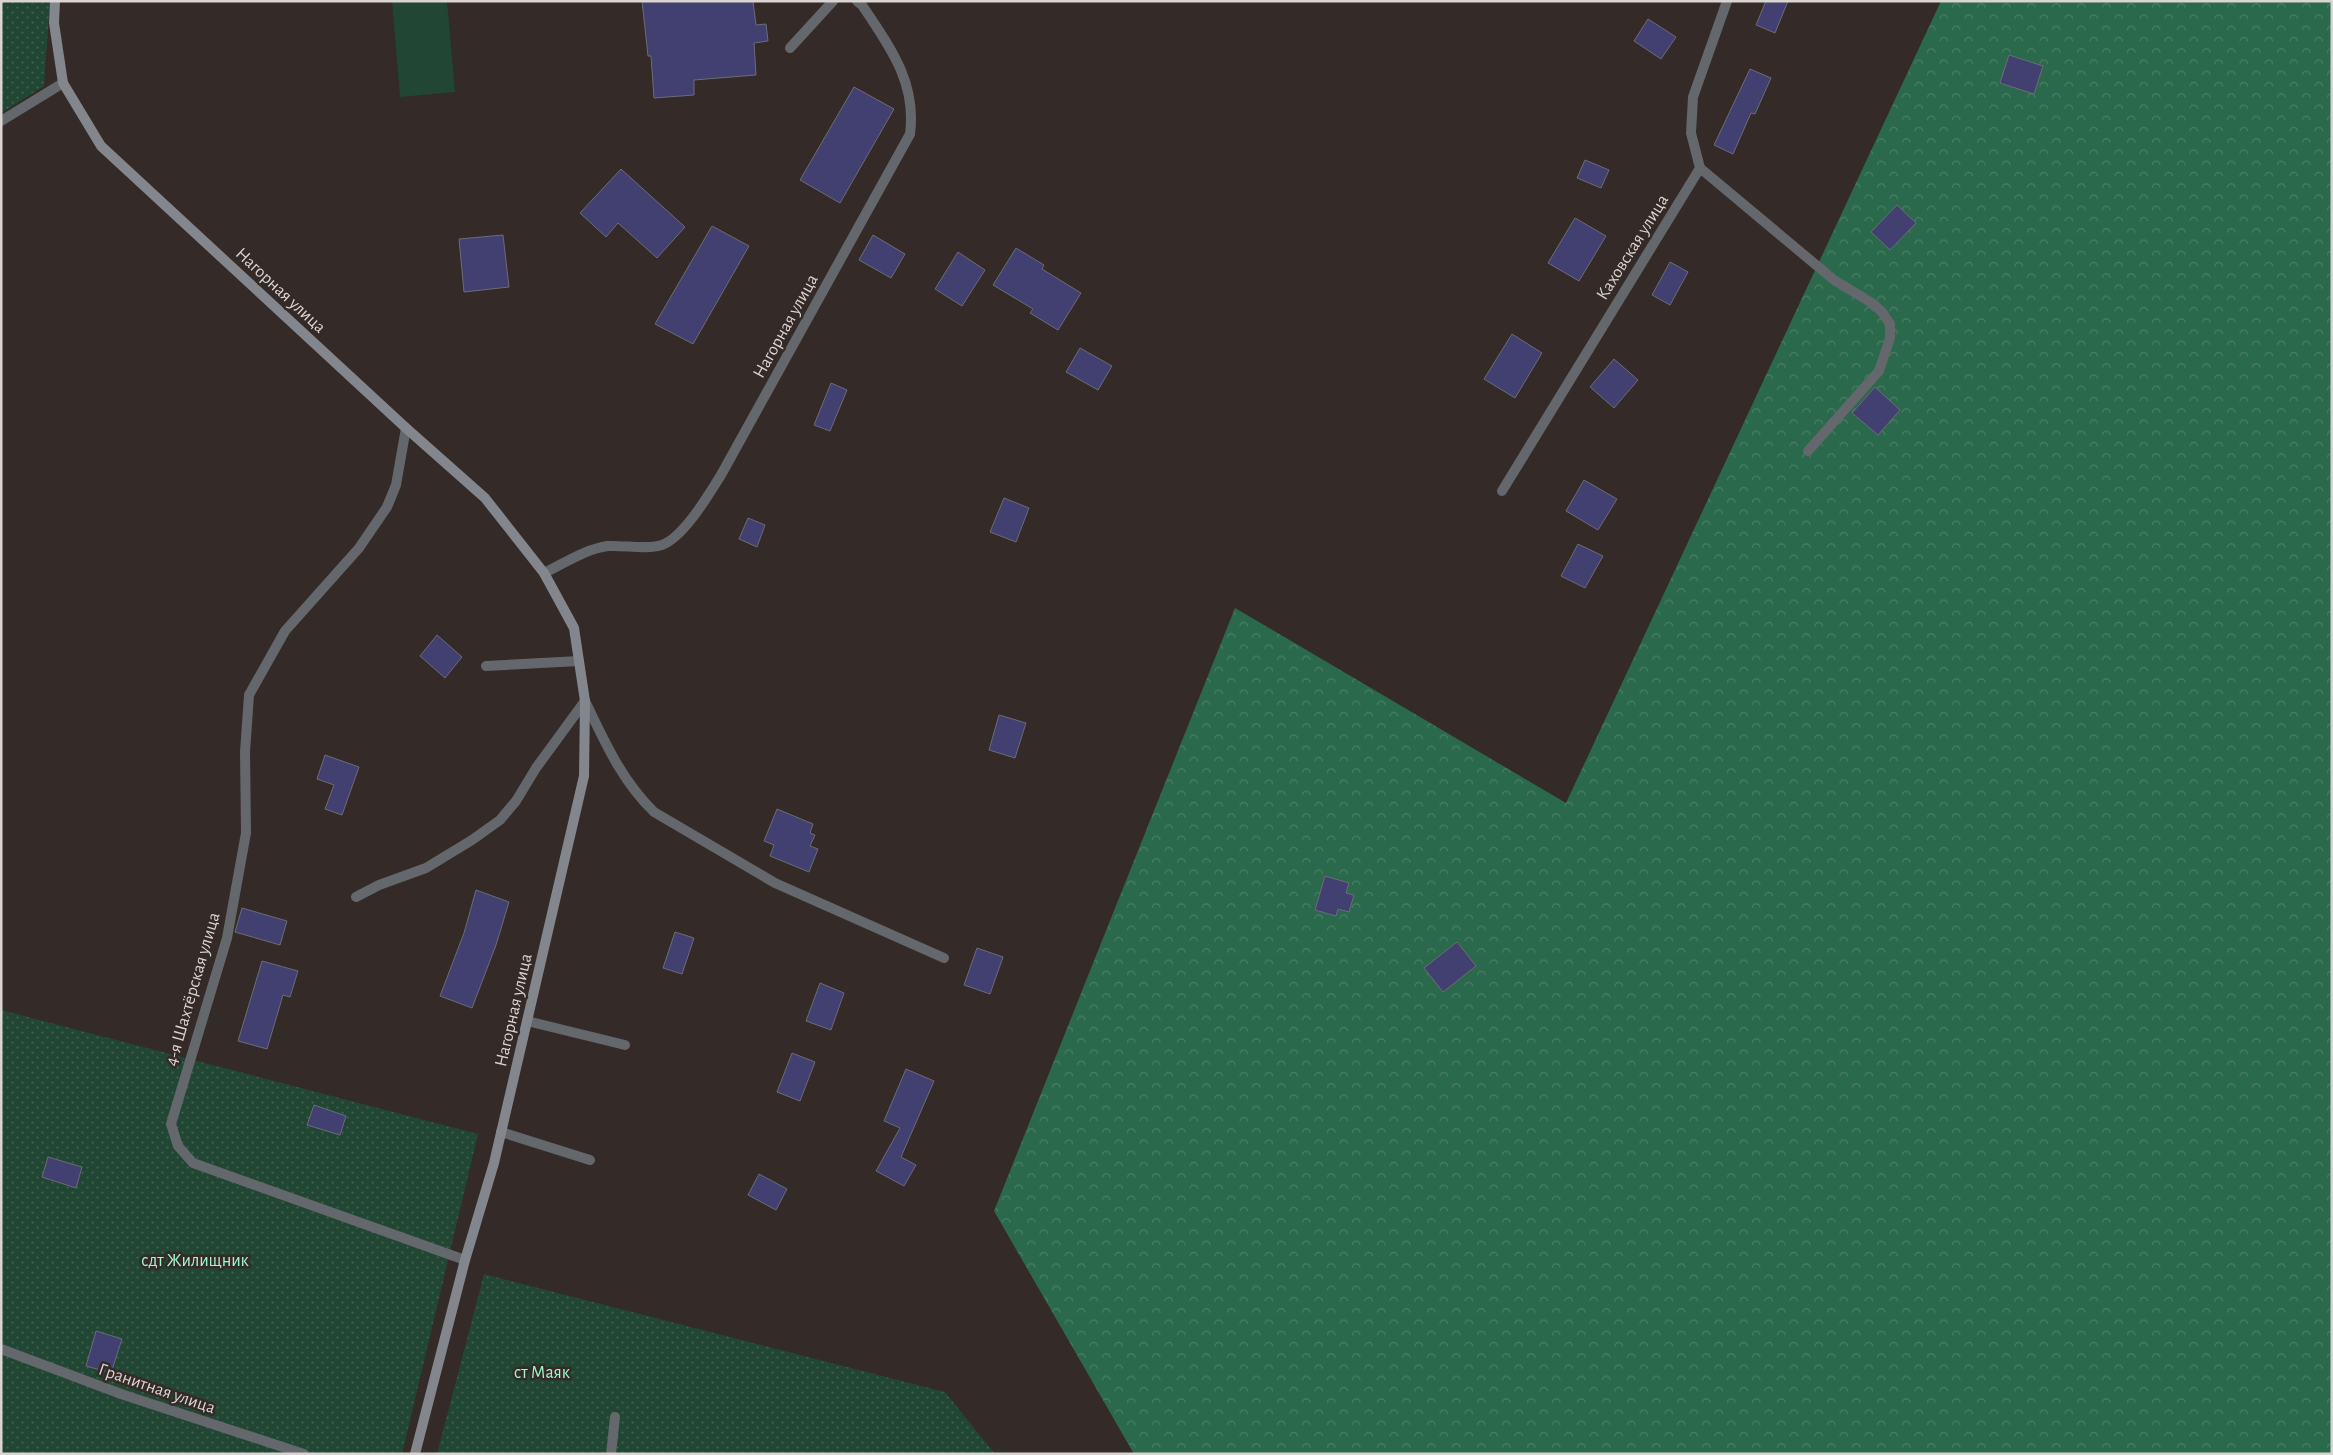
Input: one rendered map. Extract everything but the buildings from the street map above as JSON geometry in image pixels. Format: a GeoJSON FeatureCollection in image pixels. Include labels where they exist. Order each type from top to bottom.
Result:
{"type":"FeatureCollection","features":[{"type":"Feature","properties":{"kind":"main road","name":"Нагорная улица"},"geometry":{"type":"LineString","coordinates":[[55,1],[54,23],[63,83],[101,146],[406,428],[485,498],[544,573],[574,628],[585,701],[584,776],[501,1132],[465,1260],[415,1454]]}},
{"type":"Feature","properties":{"kind":"street"},"geometry":{"type":"LineString","coordinates":[[790,48],[833,1]]}},
{"type":"Feature","properties":{"kind":"street","name":"Нагорная улица"},"geometry":{"type":"LineString","coordinates":[[544,573],[588,551],[608,546],[662,545],[672,539],[698,513],[721,475],[910,134],[912,108],[908,88],[893,52],[862,5],[857,1]]}},
{"type":"Feature","properties":{"kind":"street"},"geometry":{"type":"LineString","coordinates":[[1727,1],[1693,97],[1692,133],[1700,168],[1834,280],[1872,303],[1882,312],[1890,324],[1890,338],[1880,371],[1808,452]]}},
{"type":"Feature","properties":{"kind":"street"},"geometry":{"type":"LineString","coordinates":[[1,121],[63,83]]}},
{"type":"Feature","properties":{"kind":"street","name":"Каховская улица"},"geometry":{"type":"LineString","coordinates":[[1502,491],[1700,168]]}},
{"type":"Feature","properties":{"kind":"street","name":"4-я Шахтёрская улица"},"geometry":{"type":"LineString","coordinates":[[406,428],[396,486],[387,507],[359,548],[285,631],[248,695],[245,752],[246,833],[227,938],[171,1124],[178,1146],[193,1163],[465,1260]]}},
{"type":"Feature","properties":{"kind":"street"},"geometry":{"type":"LineString","coordinates":[[486,666],[579,661]]}},
{"type":"Feature","properties":{"kind":"street"},"geometry":{"type":"LineString","coordinates":[[356,897],[379,885],[426,868],[472,840],[500,820],[516,801],[536,768],[585,701],[624,779],[654,812],[775,882],[944,958]]}},
{"type":"Feature","properties":{"kind":"street"},"geometry":{"type":"LineString","coordinates":[[527,1021],[625,1045]]}},
{"type":"Feature","properties":{"kind":"street"},"geometry":{"type":"LineString","coordinates":[[501,1132],[590,1160]]}},
{"type":"Feature","properties":{"kind":"street","name":"Гранитная улица"},"geometry":{"type":"LineString","coordinates":[[1,1350],[124,1395],[304,1454]]}},
{"type":"Feature","properties":{"kind":"street"},"geometry":{"type":"LineString","coordinates":[[611,1454],[614,1417]]}},
{"type":"Feature","properties":{"kind":"green space"},"geometry":{"type":"Polygon","coordinates":[[[1,1],[50,1],[44,86],[1,113],[1,1]]]}},
{"type":"Feature","properties":{"kind":"green space"},"geometry":{"type":"Polygon","coordinates":[[[392,1],[447,1],[455,92],[400,97],[392,1]]]}},
{"type":"Feature","properties":{"kind":"green space"},"geometry":{"type":"Polygon","coordinates":[[[1941,1],[2332,1],[2332,1454],[1134,1454],[994,1211],[1235,608],[1566,803],[1941,1]]]}},
{"type":"Feature","properties":{"kind":"green space","name":"сдт Жилищник"},"geometry":{"type":"Polygon","coordinates":[[[1,1010],[478,1134],[402,1454],[1,1454],[1,1010]]]}},
{"type":"Feature","properties":{"kind":"green space","name":"ст Маяк"},"geometry":{"type":"Polygon","coordinates":[[[484,1274],[945,1392],[995,1454],[437,1454],[484,1274]]]}}]}
